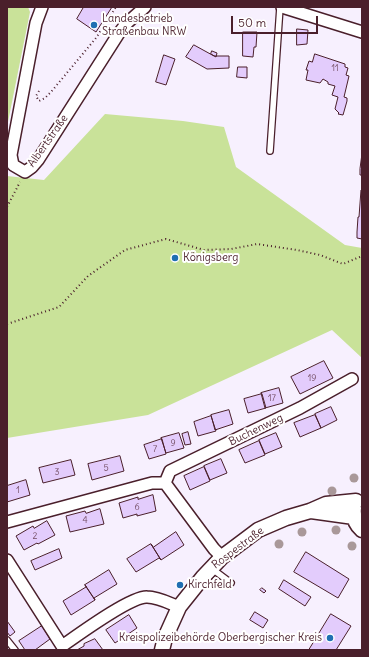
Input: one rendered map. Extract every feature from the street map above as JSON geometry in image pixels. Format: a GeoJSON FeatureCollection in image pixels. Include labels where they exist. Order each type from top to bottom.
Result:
{"type":"FeatureCollection","features":[{"type":"Feature","properties":{"kind":"street","name":"Albertstraße"},"geometry":{"type":"LineString","coordinates":[[42,7],[36,24],[11,155],[13,166],[25,172],[32,168],[38,160],[119,33],[127,23],[145,7]]}},
{"type":"Feature","properties":{"kind":"street"},"geometry":{"type":"LineString","coordinates":[[281,7],[362,32]]}},
{"type":"Feature","properties":{"kind":"street","name":"Buchenweg"},"geometry":{"type":"LineString","coordinates":[[165,483],[170,471],[300,408],[352,379]]}},
{"type":"Feature","properties":{"kind":"street"},"geometry":{"type":"LineString","coordinates":[[7,522],[152,483],[165,483],[214,549],[222,557]]}},
{"type":"Feature","properties":{"kind":"street","name":"Rospestraße"},"geometry":{"type":"LineString","coordinates":[[310,511],[354,517],[354,509],[359,498]]}},
{"type":"Feature","properties":{"kind":"street","name":"Rospestraße"},"geometry":{"type":"LineString","coordinates":[[162,650],[165,638],[179,607],[222,557],[258,530],[286,518],[310,511],[326,504],[359,498]]}},
{"type":"Feature","properties":{"kind":"street"},"geometry":{"type":"LineString","coordinates":[[354,517],[358,526],[362,530]]}},
{"type":"Feature","properties":{"kind":"street"},"geometry":{"type":"LineString","coordinates":[[7,560],[59,648],[130,602],[146,597],[162,600],[179,607]]}},
{"type":"Feature","properties":{"kind":"lane"},"geometry":{"type":"LineString","coordinates":[[270,151],[281,7]]}},
{"type":"Feature","properties":{"kind":"lane"},"geometry":{"type":"LineString","coordinates":[[211,568],[231,583]]}},
{"type":"Feature","properties":{"kind":"lane"},"geometry":{"type":"LineString","coordinates":[[7,640],[15,650]]}},
{"type":"Feature","properties":{"kind":"path"},"geometry":{"type":"LineString","coordinates":[[39,91],[36,96],[39,101],[51,92],[96,38],[116,7]]}},
{"type":"Feature","properties":{"kind":"path"},"geometry":{"type":"LineString","coordinates":[[7,207],[25,172]]}},
{"type":"Feature","properties":{"kind":"path"},"geometry":{"type":"LineString","coordinates":[[7,324],[59,307],[88,276],[125,250],[166,239],[204,250],[231,249],[257,244],[320,255],[342,264],[362,256]]}},
{"type":"Feature","properties":{"kind":"green space"},"geometry":{"type":"Polygon","coordinates":[[[7,7],[28,7],[30,12],[7,127],[7,7]]]}},
{"type":"Feature","properties":{"kind":"green space"},"geometry":{"type":"Polygon","coordinates":[[[105,114],[183,121],[224,127],[236,167],[345,245],[362,248],[362,358],[332,330],[148,415],[7,438],[7,176],[44,180],[105,114]]]}},
{"type":"Feature","properties":{"kind":"building","name":"Landesbetrieb Straßenbau NRW"},"geometry":{"type":"Polygon","coordinates":[[[84,7],[112,7],[96,32],[77,19],[84,7]]]}},
{"type":"Feature","properties":{"kind":"building"},"geometry":{"type":"Polygon","coordinates":[[[297,29],[308,30],[307,44],[297,45],[297,29]]]}},
{"type":"Feature","properties":{"kind":"building"},"geometry":{"type":"Polygon","coordinates":[[[243,32],[257,32],[256,47],[254,47],[253,57],[243,56],[243,32]]]}},
{"type":"Feature","properties":{"kind":"building"},"geometry":{"type":"Polygon","coordinates":[[[194,45],[214,56],[229,56],[229,68],[207,69],[186,57],[194,45]]]}},
{"type":"Feature","properties":{"kind":"building"},"geometry":{"type":"Polygon","coordinates":[[[212,51],[217,53],[216,57],[211,54],[212,51]]]}},
{"type":"Feature","properties":{"kind":"building"},"geometry":{"type":"Polygon","coordinates":[[[315,54],[345,64],[345,67],[348,68],[346,75],[349,76],[344,97],[347,98],[347,101],[343,115],[338,114],[339,113],[335,109],[338,97],[332,95],[335,86],[328,84],[328,82],[323,79],[320,83],[306,80],[308,70],[306,70],[309,61],[312,62],[315,54]]]}},
{"type":"Feature","properties":{"kind":"building"},"geometry":{"type":"Polygon","coordinates":[[[164,55],[175,59],[166,85],[156,82],[164,55]]]}},
{"type":"Feature","properties":{"kind":"building"},"geometry":{"type":"Polygon","coordinates":[[[238,67],[247,67],[247,78],[237,77],[238,67]]]}},
{"type":"Feature","properties":{"kind":"building"},"geometry":{"type":"Polygon","coordinates":[[[362,154],[362,175],[360,175],[360,169],[362,154]]]}},
{"type":"Feature","properties":{"kind":"building"},"geometry":{"type":"Polygon","coordinates":[[[361,190],[362,239],[357,238],[357,232],[361,190]]]}},
{"type":"Feature","properties":{"kind":"building"},"geometry":{"type":"Polygon","coordinates":[[[324,361],[333,378],[300,394],[291,377],[324,361]]]}},
{"type":"Feature","properties":{"kind":"building"},"geometry":{"type":"Polygon","coordinates":[[[279,388],[283,403],[265,408],[261,393],[279,388]]]}},
{"type":"Feature","properties":{"kind":"building"},"geometry":{"type":"Polygon","coordinates":[[[262,394],[266,408],[248,413],[244,399],[262,394]]]}},
{"type":"Feature","properties":{"kind":"building"},"geometry":{"type":"Polygon","coordinates":[[[331,407],[337,420],[321,428],[315,414],[331,407]]]}},
{"type":"Feature","properties":{"kind":"building"},"geometry":{"type":"Polygon","coordinates":[[[229,410],[233,424],[215,430],[211,415],[229,410]]]}},
{"type":"Feature","properties":{"kind":"building"},"geometry":{"type":"Polygon","coordinates":[[[315,415],[321,428],[300,437],[294,423],[315,415]]]}},
{"type":"Feature","properties":{"kind":"building"},"geometry":{"type":"Polygon","coordinates":[[[211,416],[216,431],[198,436],[194,422],[211,416]]]}},
{"type":"Feature","properties":{"kind":"building"},"geometry":{"type":"Polygon","coordinates":[[[188,432],[191,444],[185,445],[182,434],[188,432]]]}},
{"type":"Feature","properties":{"kind":"building"},"geometry":{"type":"Polygon","coordinates":[[[179,433],[184,448],[166,453],[161,438],[179,433]]]}},
{"type":"Feature","properties":{"kind":"building"},"geometry":{"type":"Polygon","coordinates":[[[276,433],[282,447],[265,454],[259,440],[276,433]]]}},
{"type":"Feature","properties":{"kind":"building"},"geometry":{"type":"Polygon","coordinates":[[[162,439],[166,454],[149,459],[144,445],[162,439]]]}},
{"type":"Feature","properties":{"kind":"building"},"geometry":{"type":"Polygon","coordinates":[[[259,441],[265,455],[245,463],[239,450],[259,441]]]}},
{"type":"Feature","properties":{"kind":"building"},"geometry":{"type":"Polygon","coordinates":[[[120,456],[124,471],[92,480],[88,464],[120,456]]]}},
{"type":"Feature","properties":{"kind":"building"},"geometry":{"type":"Polygon","coordinates":[[[221,459],[227,473],[210,480],[204,466],[221,459]]]}},
{"type":"Feature","properties":{"kind":"building"},"geometry":{"type":"Polygon","coordinates":[[[71,460],[75,475],[43,483],[39,468],[71,460]]]}},
{"type":"Feature","properties":{"kind":"building"},"geometry":{"type":"Polygon","coordinates":[[[204,467],[210,481],[190,490],[184,476],[204,467]]]}},
{"type":"Feature","properties":{"kind":"building"},"geometry":{"type":"Polygon","coordinates":[[[26,480],[30,495],[7,502],[7,486],[26,480]]]}},
{"type":"Feature","properties":{"kind":"building"},"geometry":{"type":"Polygon","coordinates":[[[153,495],[156,511],[123,518],[119,503],[138,497],[138,499],[153,495]]]}},
{"type":"Feature","properties":{"kind":"building"},"geometry":{"type":"Polygon","coordinates":[[[100,509],[104,524],[70,532],[66,516],[100,509]]]}},
{"type":"Feature","properties":{"kind":"building"},"geometry":{"type":"Polygon","coordinates":[[[47,521],[55,535],[24,550],[16,536],[33,526],[34,528],[47,521]]]}},
{"type":"Feature","properties":{"kind":"building"},"geometry":{"type":"Polygon","coordinates":[[[176,532],[184,545],[161,560],[151,544],[153,547],[176,532]]]}},
{"type":"Feature","properties":{"kind":"building"},"geometry":{"type":"Polygon","coordinates":[[[151,544],[161,560],[159,558],[136,572],[127,559],[151,544]]]}},
{"type":"Feature","properties":{"kind":"building"},"geometry":{"type":"Polygon","coordinates":[[[59,549],[62,558],[35,570],[31,561],[59,549]]]}},
{"type":"Feature","properties":{"kind":"building"},"geometry":{"type":"Polygon","coordinates":[[[306,552],[349,579],[338,598],[294,572],[306,552]]]}},
{"type":"Feature","properties":{"kind":"building"},"geometry":{"type":"Polygon","coordinates":[[[109,570],[117,584],[94,598],[95,600],[85,585],[109,570]]]}},
{"type":"Feature","properties":{"kind":"building"},"geometry":{"type":"Polygon","coordinates":[[[284,580],[311,597],[305,606],[279,589],[284,580]]]}},
{"type":"Feature","properties":{"kind":"building"},"geometry":{"type":"Polygon","coordinates":[[[85,585],[95,600],[71,615],[63,601],[86,587],[85,585]]]}},
{"type":"Feature","properties":{"kind":"building"},"geometry":{"type":"Polygon","coordinates":[[[262,588],[266,591],[264,593],[260,590],[262,588]]]}},
{"type":"Feature","properties":{"kind":"building"},"geometry":{"type":"Polygon","coordinates":[[[255,612],[268,620],[263,628],[250,620],[255,612]]]}},
{"type":"Feature","properties":{"kind":"building","name":"Kreispolizeibehörde Oberbergischer Kreis"},"geometry":{"type":"Polygon","coordinates":[[[331,614],[351,626],[336,650],[309,650],[331,614]]]}},
{"type":"Feature","properties":{"kind":"building"},"geometry":{"type":"Polygon","coordinates":[[[129,615],[137,628],[115,643],[106,630],[129,615]]]}},
{"type":"Feature","properties":{"kind":"building"},"geometry":{"type":"Polygon","coordinates":[[[7,621],[15,632],[10,636],[7,632],[7,621]]]}},
{"type":"Feature","properties":{"kind":"building"},"geometry":{"type":"Polygon","coordinates":[[[42,626],[50,639],[35,650],[25,650],[19,641],[42,626]]]}},
{"type":"Feature","properties":{"kind":"building"},"geometry":{"type":"Polygon","coordinates":[[[95,639],[103,650],[77,650],[84,646],[84,644],[95,639]]]}},
{"type":"Feature","properties":{"kind":"place","name":"Landesbetrieb Straßenbau NRW"},"geometry":{"type":"Point","coordinates":[94,25]}},
{"type":"Feature","properties":{"kind":"place","name":"Königsberg"},"geometry":{"type":"Point","coordinates":[175,258]}},
{"type":"Feature","properties":{"kind":"place","name":"Kirchfeld"},"geometry":{"type":"Point","coordinates":[180,585]}},
{"type":"Feature","properties":{"kind":"place","name":"Kreispolizeibehörde Oberbergischer Kreis"},"geometry":{"type":"Point","coordinates":[330,638]}}]}
